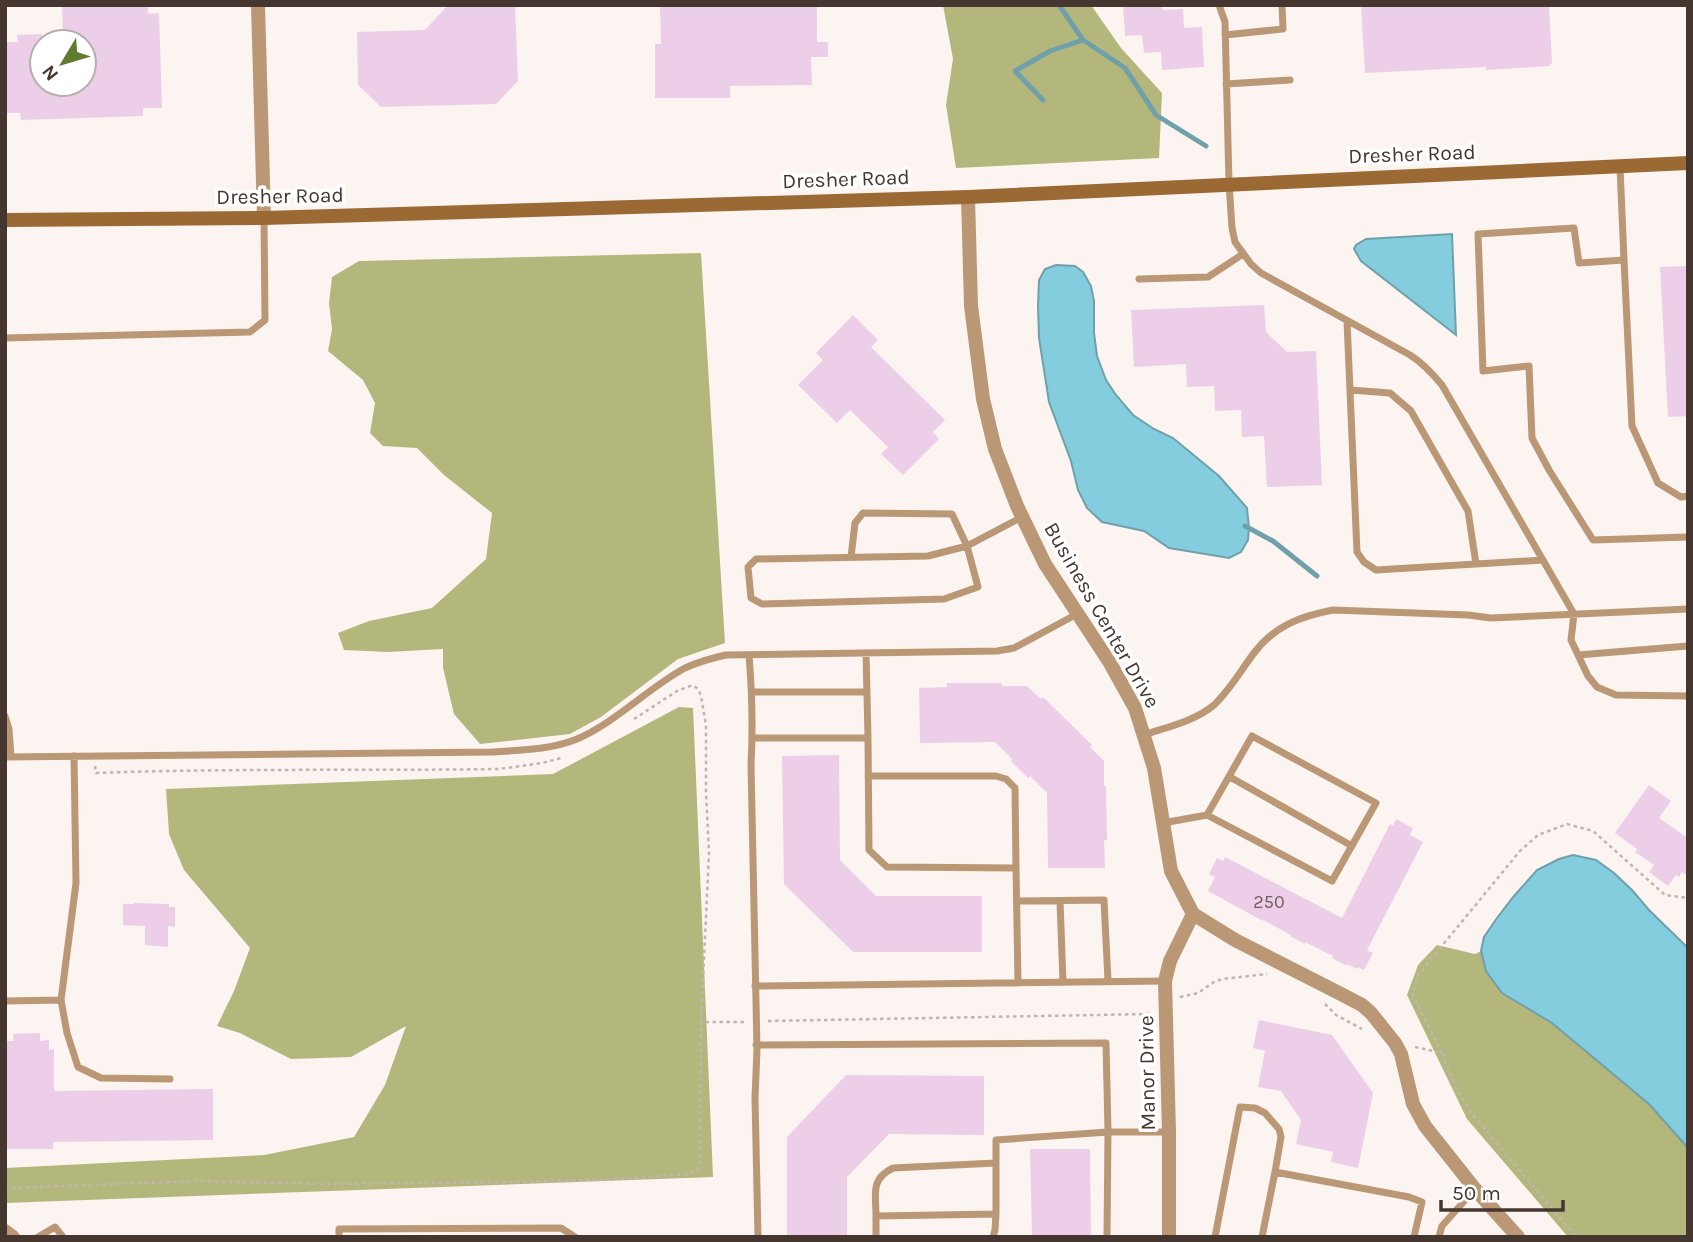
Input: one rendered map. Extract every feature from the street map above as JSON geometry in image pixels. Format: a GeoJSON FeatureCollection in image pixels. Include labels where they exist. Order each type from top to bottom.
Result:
{"type":"FeatureCollection","features":[{"type":"Feature","properties":{"kind":"main road","name":"Dresher Road"},"geometry":{"type":"LineString","coordinates":[[5,220],[264,218],[968,197],[1688,163]]}},
{"type":"Feature","properties":{"kind":"street"},"geometry":{"type":"LineString","coordinates":[[258,5],[264,218]]}},
{"type":"Feature","properties":{"kind":"street","name":"Business Center Drive"},"geometry":{"type":"LineString","coordinates":[[968,197],[971,306],[983,399],[995,449],[1022,517],[1045,564],[1135,708],[1154,768],[1171,871],[1192,914]]}},
{"type":"Feature","properties":{"kind":"street"},"geometry":{"type":"LineString","coordinates":[[1192,914],[1235,940],[1362,1006],[1380,1022],[1401,1055],[1413,1104],[1425,1126],[1475,1189],[1518,1237]]}},
{"type":"Feature","properties":{"kind":"street","name":"Manor Drive"},"geometry":{"type":"LineString","coordinates":[[1169,1237],[1166,981],[1170,961],[1192,914]]}},
{"type":"Feature","properties":{"kind":"street"},"geometry":{"type":"LineString","coordinates":[[5,1231],[13,1237]]}},
{"type":"Feature","properties":{"kind":"lane"},"geometry":{"type":"LineString","coordinates":[[1219,5],[1225,22],[1228,183],[1232,228],[1235,242],[1243,254],[1261,274],[1424,364],[1442,385],[1574,614],[1571,640],[1588,676],[1597,687],[1616,695],[1688,696]]}},
{"type":"Feature","properties":{"kind":"lane"},"geometry":{"type":"LineString","coordinates":[[1225,35],[1283,29],[1282,5]]}},
{"type":"Feature","properties":{"kind":"lane"},"geometry":{"type":"LineString","coordinates":[[1226,83],[1290,80]]}},
{"type":"Feature","properties":{"kind":"lane"},"geometry":{"type":"LineString","coordinates":[[1620,166],[1632,426],[1658,483],[1681,497],[1688,496]]}},
{"type":"Feature","properties":{"kind":"lane"},"geometry":{"type":"LineString","coordinates":[[5,338],[250,332],[265,320],[264,218]]}},
{"type":"Feature","properties":{"kind":"lane"},"geometry":{"type":"LineString","coordinates":[[1624,260],[1579,263],[1574,228],[1478,234],[1483,370],[1530,366],[1532,439],[1594,540],[1688,537]]}},
{"type":"Feature","properties":{"kind":"lane"},"geometry":{"type":"LineString","coordinates":[[1139,279],[1208,277],[1243,254]]}},
{"type":"Feature","properties":{"kind":"lane"},"geometry":{"type":"LineString","coordinates":[[1347,321],[1357,552],[1364,562],[1376,570],[1543,561]]}},
{"type":"Feature","properties":{"kind":"lane"},"geometry":{"type":"LineString","coordinates":[[1350,390],[1390,393],[1411,411],[1468,511],[1476,564]]}},
{"type":"Feature","properties":{"kind":"lane"},"geometry":{"type":"LineString","coordinates":[[851,557],[855,523],[863,513],[952,514],[967,546],[978,587],[944,598],[762,604],[751,598],[748,567],[756,559],[928,556],[967,546],[1022,517]]}},
{"type":"Feature","properties":{"kind":"lane"},"geometry":{"type":"LineString","coordinates":[[1144,735],[1195,717],[1213,705],[1235,680],[1254,652],[1274,632],[1292,621],[1312,614],[1333,610],[1492,618],[1688,609]]}},
{"type":"Feature","properties":{"kind":"lane"},"geometry":{"type":"LineString","coordinates":[[5,716],[9,729],[8,757],[492,752],[555,746],[575,740],[596,729],[684,669],[704,660],[749,654],[1014,648],[1078,614]]}},
{"type":"Feature","properties":{"kind":"lane"},"geometry":{"type":"LineString","coordinates":[[1578,655],[1688,646]]}},
{"type":"Feature","properties":{"kind":"lane"},"geometry":{"type":"LineString","coordinates":[[866,653],[869,850],[887,867],[1016,868]]}},
{"type":"Feature","properties":{"kind":"lane"},"geometry":{"type":"LineString","coordinates":[[749,654],[753,738],[751,765],[758,1237]]}},
{"type":"Feature","properties":{"kind":"lane"},"geometry":{"type":"LineString","coordinates":[[752,692],[867,692]]}},
{"type":"Feature","properties":{"kind":"lane"},"geometry":{"type":"LineString","coordinates":[[1162,823],[1207,816],[1332,881],[1376,803],[1252,736],[1207,816]]}},
{"type":"Feature","properties":{"kind":"lane"},"geometry":{"type":"LineString","coordinates":[[753,738],[868,738]]}},
{"type":"Feature","properties":{"kind":"lane"},"geometry":{"type":"LineString","coordinates":[[74,756],[76,883],[61,1000],[67,1033],[78,1066],[101,1078],[170,1079]]}},
{"type":"Feature","properties":{"kind":"lane"},"geometry":{"type":"LineString","coordinates":[[868,776],[996,776],[1006,779],[1015,788],[1018,983]]}},
{"type":"Feature","properties":{"kind":"lane"},"geometry":{"type":"LineString","coordinates":[[1230,777],[1352,846]]}},
{"type":"Feature","properties":{"kind":"lane"},"geometry":{"type":"LineString","coordinates":[[1017,901],[1104,900],[1108,981]]}},
{"type":"Feature","properties":{"kind":"lane"},"geometry":{"type":"LineString","coordinates":[[1060,901],[1063,982]]}},
{"type":"Feature","properties":{"kind":"lane"},"geometry":{"type":"LineString","coordinates":[[755,986],[1166,981]]}},
{"type":"Feature","properties":{"kind":"lane"},"geometry":{"type":"LineString","coordinates":[[5,1001],[61,1000]]}},
{"type":"Feature","properties":{"kind":"lane"},"geometry":{"type":"LineString","coordinates":[[756,1045],[1106,1043],[1107,1237]]}},
{"type":"Feature","properties":{"kind":"lane"},"geometry":{"type":"LineString","coordinates":[[1215,1237],[1240,1107],[1255,1108],[1265,1113],[1279,1129],[1281,1137],[1262,1237]]}},
{"type":"Feature","properties":{"kind":"lane"},"geometry":{"type":"LineString","coordinates":[[993,1237],[996,1214],[996,1140],[1108,1132],[1169,1132]]}},
{"type":"Feature","properties":{"kind":"lane"},"geometry":{"type":"LineString","coordinates":[[876,1237],[877,1183],[884,1172],[893,1168],[996,1163]]}},
{"type":"Feature","properties":{"kind":"lane"},"geometry":{"type":"LineString","coordinates":[[1275,1172],[1409,1196],[1422,1202],[1414,1237]]}},
{"type":"Feature","properties":{"kind":"lane"},"geometry":{"type":"LineString","coordinates":[[1439,1237],[1442,1226],[1475,1189]]}},
{"type":"Feature","properties":{"kind":"lane"},"geometry":{"type":"LineString","coordinates":[[876,1216],[996,1214]]}},
{"type":"Feature","properties":{"kind":"lane"},"geometry":{"type":"LineString","coordinates":[[38,1237],[55,1227],[63,1237]]}},
{"type":"Feature","properties":{"kind":"lane"},"geometry":{"type":"LineString","coordinates":[[340,1237],[340,1229],[561,1228],[575,1237]]}},
{"type":"Feature","properties":{"kind":"path"},"geometry":{"type":"LineString","coordinates":[[5,1188],[199,1181],[323,1184],[518,1182],[620,1179],[696,1171],[700,1167],[701,1022],[709,853],[705,782],[706,725],[698,689],[690,686],[677,691],[631,722]]}},
{"type":"Feature","properties":{"kind":"path"},"geometry":{"type":"LineString","coordinates":[[95,756],[96,773],[182,770],[499,769],[562,758]]}},
{"type":"Feature","properties":{"kind":"path"},"geometry":{"type":"LineString","coordinates":[[1576,1237],[1472,1114],[1455,1086],[1442,1053],[1413,996],[1418,975],[1520,851],[1538,835],[1567,824],[1593,831],[1665,895],[1688,898]]}},
{"type":"Feature","properties":{"kind":"path"},"geometry":{"type":"LineString","coordinates":[[701,1022],[1148,1013],[1167,1001],[1198,993],[1222,979],[1271,974]]}},
{"type":"Feature","properties":{"kind":"path"},"geometry":{"type":"LineString","coordinates":[[1320,999],[1336,1015],[1371,1035]]}},
{"type":"Feature","properties":{"kind":"path"},"geometry":{"type":"LineString","coordinates":[[1395,1043],[1442,1053]]}},
{"type":"Feature","properties":{"kind":"green space"},"geometry":{"type":"Polygon","coordinates":[[[943,5],[1091,5],[1121,48],[1162,93],[1159,158],[956,168],[946,105],[953,59],[943,5]]]}},
{"type":"Feature","properties":{"kind":"green space"},"geometry":{"type":"Polygon","coordinates":[[[701,253],[725,643],[678,659],[601,717],[570,734],[480,744],[454,714],[443,668],[443,649],[388,652],[344,650],[338,633],[369,621],[432,608],[486,559],[492,513],[444,475],[417,448],[383,446],[370,433],[375,403],[363,380],[328,351],[332,329],[329,303],[332,277],[359,261],[701,253]]]}},
{"type":"Feature","properties":{"kind":"green space"},"geometry":{"type":"Polygon","coordinates":[[[679,707],[693,708],[713,1177],[5,1203],[5,1168],[264,1155],[354,1137],[385,1085],[406,1026],[351,1057],[291,1059],[240,1033],[217,1026],[250,948],[184,870],[169,834],[166,789],[553,774],[679,707]]]}},
{"type":"Feature","properties":{"kind":"green space"},"geometry":{"type":"Polygon","coordinates":[[[1437,945],[1475,954],[1481,951],[1486,971],[1502,993],[1552,1023],[1649,1104],[1688,1148],[1688,1237],[1568,1237],[1467,1119],[1407,995],[1418,965],[1437,945]]]}},
{"type":"Feature","properties":{"kind":"water"},"geometry":{"type":"Polygon","coordinates":[[[1452,234],[1456,335],[1361,261],[1354,249],[1366,239],[1452,234]]]}},
{"type":"Feature","properties":{"kind":"water"},"geometry":{"type":"Polygon","coordinates":[[[1056,265],[1075,266],[1083,272],[1091,286],[1097,356],[1106,380],[1116,395],[1133,415],[1173,438],[1219,476],[1247,508],[1248,540],[1241,552],[1229,558],[1169,548],[1144,531],[1102,522],[1087,508],[1078,490],[1071,461],[1049,402],[1039,338],[1039,280],[1045,269],[1056,265]]]}},
{"type":"Feature","properties":{"kind":"water"},"geometry":{"type":"Polygon","coordinates":[[[1573,855],[1596,860],[1614,873],[1688,948],[1688,1148],[1649,1104],[1552,1023],[1502,993],[1486,971],[1481,951],[1484,937],[1497,918],[1537,870],[1573,855]]]}},
{"type":"Feature","properties":{"kind":"building"},"geometry":{"type":"Polygon","coordinates":[[[62,5],[148,5],[148,14],[159,13],[162,108],[143,108],[143,116],[21,120],[20,113],[5,113],[5,42],[18,42],[17,35],[28,35],[28,98],[98,98],[98,28],[63,28],[62,5]]]}},
{"type":"Feature","properties":{"kind":"building"},"geometry":{"type":"Polygon","coordinates":[[[448,5],[515,5],[518,81],[496,104],[381,107],[358,85],[357,32],[425,30],[448,5]]]}},
{"type":"Feature","properties":{"kind":"building"},"geometry":{"type":"Polygon","coordinates":[[[660,5],[817,5],[817,42],[828,42],[828,57],[811,57],[812,85],[730,86],[730,98],[655,98],[655,44],[661,44],[660,5]]]}},
{"type":"Feature","properties":{"kind":"building"},"geometry":{"type":"Polygon","coordinates":[[[1123,5],[1162,5],[1163,10],[1183,9],[1184,28],[1202,27],[1204,67],[1162,70],[1161,52],[1144,53],[1142,35],[1125,36],[1123,5]]]}},
{"type":"Feature","properties":{"kind":"building"},"geometry":{"type":"Polygon","coordinates":[[[1361,5],[1549,5],[1552,64],[1486,70],[1486,67],[1365,73],[1361,5]]]}},
{"type":"Feature","properties":{"kind":"building"},"geometry":{"type":"Polygon","coordinates":[[[1688,266],[1688,416],[1668,417],[1660,267],[1688,266]]]}},
{"type":"Feature","properties":{"kind":"building"},"geometry":{"type":"Polygon","coordinates":[[[1264,305],[1266,332],[1287,352],[1316,351],[1322,485],[1267,487],[1264,436],[1242,437],[1241,410],[1215,411],[1214,386],[1187,387],[1186,364],[1134,367],[1131,310],[1264,305]]]}},
{"type":"Feature","properties":{"kind":"building"},"geometry":{"type":"Polygon","coordinates":[[[853,315],[878,340],[871,347],[945,420],[933,432],[939,439],[903,475],[881,454],[888,447],[850,410],[837,423],[798,385],[823,360],[816,353],[853,315]]]}},
{"type":"Feature","properties":{"kind":"building"},"geometry":{"type":"Polygon","coordinates":[[[947,683],[1027,686],[1041,699],[1043,697],[1092,745],[1090,747],[1104,761],[1107,840],[1104,840],[1105,868],[1048,868],[1047,793],[1030,776],[1028,778],[995,742],[920,743],[919,688],[947,687],[947,683]]]}},
{"type":"Feature","properties":{"kind":"building"},"geometry":{"type":"Polygon","coordinates":[[[839,755],[840,860],[876,896],[982,896],[982,952],[853,952],[784,884],[782,756],[839,755]]]}},
{"type":"Feature","properties":{"kind":"building"},"geometry":{"type":"Polygon","coordinates":[[[1649,785],[1671,801],[1659,818],[1688,838],[1688,876],[1682,872],[1679,877],[1676,875],[1668,886],[1649,872],[1654,865],[1615,833],[1649,785]]]}},
{"type":"Feature","properties":{"kind":"building"},"geometry":{"type":"Polygon","coordinates":[[[1396,819],[1413,828],[1410,835],[1423,842],[1367,950],[1373,953],[1364,970],[1347,966],[1332,958],[1333,956],[1305,944],[1208,891],[1215,877],[1209,874],[1217,858],[1223,861],[1225,857],[1342,918],[1390,824],[1393,826],[1396,819]]]}},
{"type":"Feature","properties":{"kind":"building"},"geometry":{"type":"Polygon","coordinates":[[[123,904],[169,904],[169,907],[175,907],[175,927],[168,926],[168,947],[145,945],[145,926],[123,925],[123,904]]]}},
{"type":"Feature","properties":{"kind":"building"},"geometry":{"type":"Polygon","coordinates":[[[1259,1020],[1332,1035],[1373,1093],[1358,1168],[1331,1162],[1333,1152],[1296,1144],[1301,1120],[1281,1091],[1258,1087],[1265,1051],[1253,1048],[1259,1020]]]}},
{"type":"Feature","properties":{"kind":"building"},"geometry":{"type":"Polygon","coordinates":[[[40,1033],[40,1041],[49,1040],[49,1050],[54,1049],[54,1091],[213,1089],[213,1140],[53,1142],[53,1149],[5,1149],[5,1041],[14,1041],[13,1034],[40,1033]]]}},
{"type":"Feature","properties":{"kind":"building"},"geometry":{"type":"Polygon","coordinates":[[[846,1075],[984,1076],[984,1135],[889,1134],[847,1177],[847,1237],[787,1237],[787,1137],[846,1075]]]}},
{"type":"Feature","properties":{"kind":"building"},"geometry":{"type":"Polygon","coordinates":[[[1030,1149],[1090,1149],[1091,1237],[1032,1237],[1030,1149]]]}},
{"type":"Feature","properties":{"kind":"waterway"},"geometry":{"type":"LineString","coordinates":[[1043,100],[1015,71],[1050,51],[1083,40],[1059,5]]}},
{"type":"Feature","properties":{"kind":"waterway"},"geometry":{"type":"LineString","coordinates":[[1083,40],[1125,68],[1156,115],[1206,146]]}},
{"type":"Feature","properties":{"kind":"waterway"},"geometry":{"type":"LineString","coordinates":[[1245,526],[1273,541],[1317,576]]}}]}
